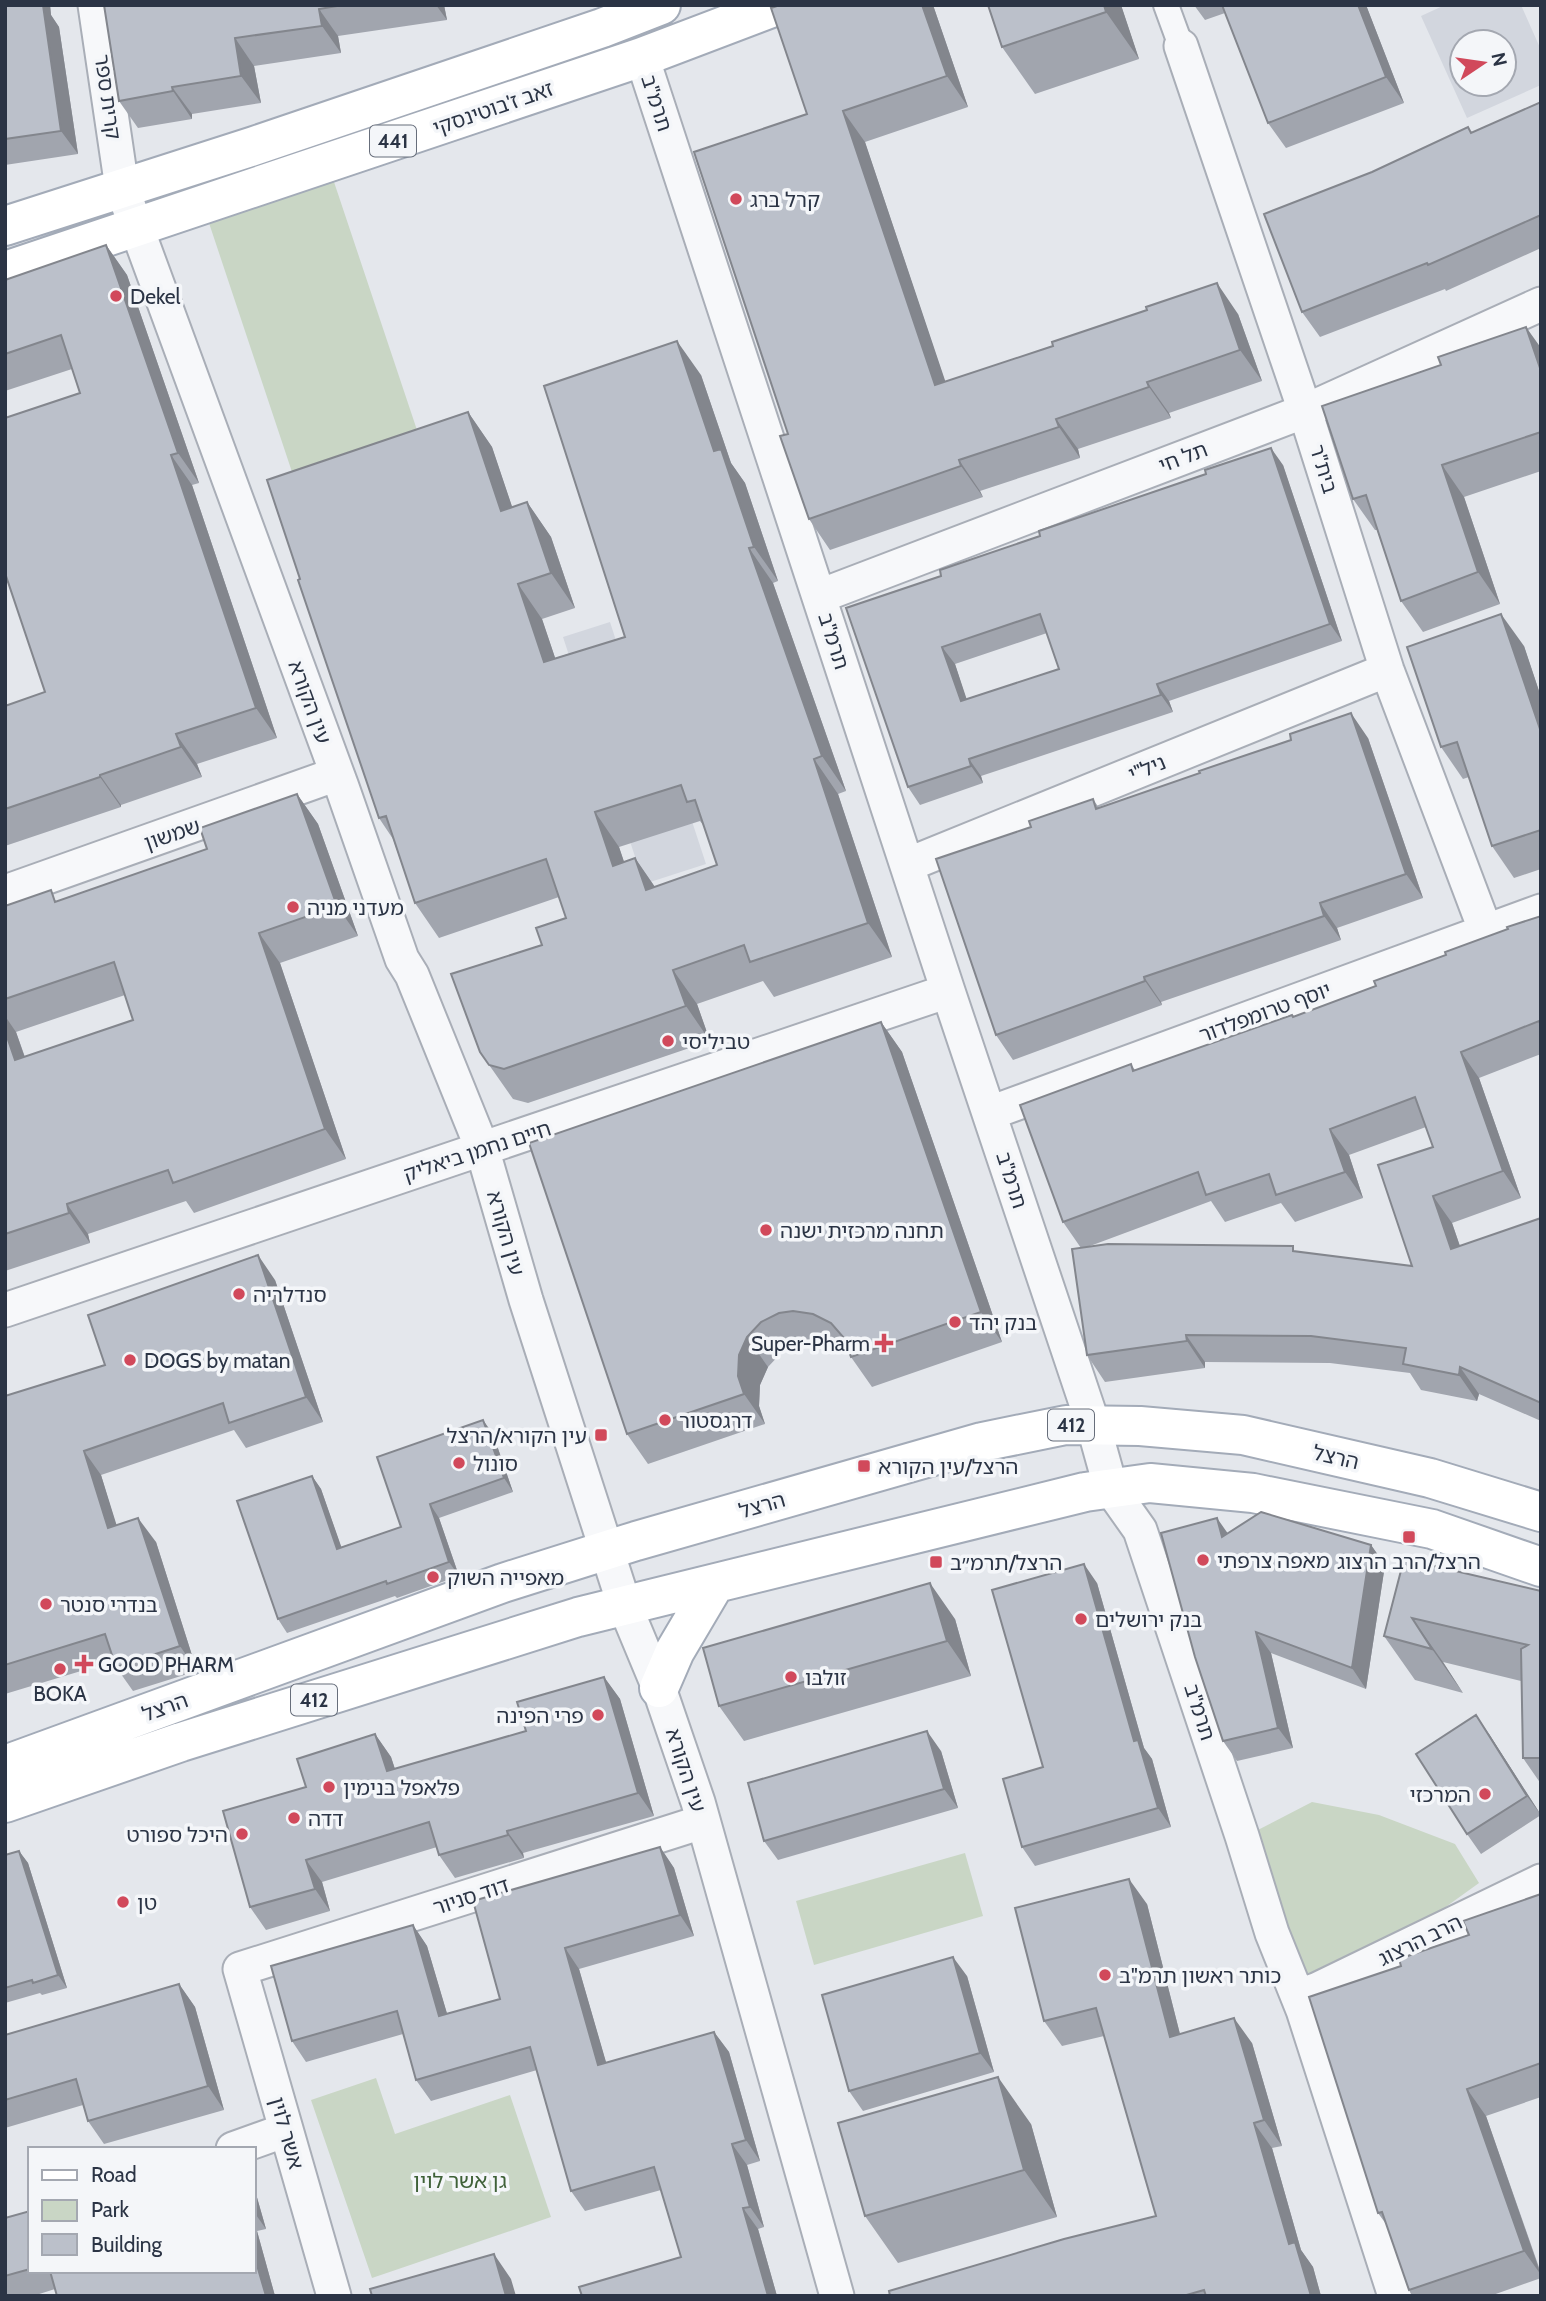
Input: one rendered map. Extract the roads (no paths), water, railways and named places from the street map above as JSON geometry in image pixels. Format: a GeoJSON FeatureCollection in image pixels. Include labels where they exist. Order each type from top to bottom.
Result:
{"type":"FeatureCollection","features":[{"type":"Feature","properties":{"kind":"main road","name":"זאב ז'בוטינסקי"},"geometry":{"type":"LineString","coordinates":[[5,226],[254,146],[661,5]]}},
{"type":"Feature","properties":{"kind":"main road","name":"זאב ז'בוטינסקי"},"geometry":{"type":"LineString","coordinates":[[5,271],[642,57],[779,5]]}},
{"type":"Feature","properties":{"kind":"main road","name":"הרצל"},"geometry":{"type":"LineString","coordinates":[[5,1765],[503,1583],[607,1550],[982,1442],[1066,1425],[1140,1426],[1243,1436],[1430,1478],[1541,1512]]}},
{"type":"Feature","properties":{"kind":"main road","name":"הרצל"},"geometry":{"type":"LineString","coordinates":[[5,1803],[181,1742],[578,1617],[1085,1492],[1150,1483],[1253,1493],[1432,1529],[1541,1567]]}},
{"type":"Feature","properties":{"kind":"main road"},"geometry":{"type":"LineString","coordinates":[[659,1688],[675,1651],[713,1585]]}},
{"type":"Feature","properties":{"kind":"street","name":"קרית ספר"},"geometry":{"type":"LineString","coordinates":[[95,5],[122,188]]}},
{"type":"Feature","properties":{"kind":"street","name":"בית\"ר"},"geometry":{"type":"LineString","coordinates":[[1166,5],[1305,411],[1387,670],[1486,932]]}},
{"type":"Feature","properties":{"kind":"street","name":"תרמ\"ב"},"geometry":{"type":"LineString","coordinates":[[642,57],[1093,1424],[1111,1489],[1140,1530],[1272,1933],[1298,1996],[1395,2296]]}},
{"type":"Feature","properties":{"kind":"street","name":"עין הקורא"},"geometry":{"type":"LineString","coordinates":[[122,188],[402,959],[412,975],[482,1148],[526,1300],[624,1604],[659,1688],[725,1893],[837,2296]]}},
{"type":"Feature","properties":{"kind":"street","name":"תל חי"},"geometry":{"type":"LineString","coordinates":[[820,596],[1305,411],[1541,304]]}},
{"type":"Feature","properties":{"kind":"street","name":"ניל\"י"},"geometry":{"type":"LineString","coordinates":[[907,866],[1387,670]]}},
{"type":"Feature","properties":{"kind":"street","name":"שמשון"},"geometry":{"type":"LineString","coordinates":[[5,892],[337,774]]}},
{"type":"Feature","properties":{"kind":"street","name":"יוסף טרומפלדור"},"geometry":{"type":"LineString","coordinates":[[990,1113],[1541,911]]}},
{"type":"Feature","properties":{"kind":"street","name":"חיים נחמן ביאליק"},"geometry":{"type":"LineString","coordinates":[[5,1310],[482,1148],[698,1078],[948,991]]}},
{"type":"Feature","properties":{"kind":"street","name":"דוד סניור"},"geometry":{"type":"LineString","coordinates":[[240,1969],[702,1822]]}},
{"type":"Feature","properties":{"kind":"street","name":"הרב הרצוג"},"geometry":{"type":"LineString","coordinates":[[1298,1996],[1316,1990],[1541,1881]]}},
{"type":"Feature","properties":{"kind":"street","name":"אשר לוין"},"geometry":{"type":"LineString","coordinates":[[240,1969],[334,2296]]}},
{"type":"Feature","properties":{"kind":"street"},"geometry":{"type":"LineString","coordinates":[[239,2147],[286,2130]]}},
{"type":"Feature","properties":{"kind":"place","name":"קרל ברג"},"geometry":{"type":"Point","coordinates":[736,199]}},
{"type":"Feature","properties":{"kind":"place","name":"Dekel"},"geometry":{"type":"Point","coordinates":[116,296]}},
{"type":"Feature","properties":{"kind":"place","name":"מעדני מניה"},"geometry":{"type":"Point","coordinates":[293,907]}},
{"type":"Feature","properties":{"kind":"place","name":"טביליסי"},"geometry":{"type":"Point","coordinates":[668,1041]}},
{"type":"Feature","properties":{"kind":"place","name":"תחנה מרכזית ישנה"},"geometry":{"type":"Point","coordinates":[766,1230]}},
{"type":"Feature","properties":{"kind":"place","name":"סנדלריה"},"geometry":{"type":"Point","coordinates":[239,1294]}},
{"type":"Feature","properties":{"kind":"place","name":"בנק יהד"},"geometry":{"type":"Point","coordinates":[955,1322]}},
{"type":"Feature","properties":{"kind":"place","name":"Super-Pharm"},"geometry":{"type":"Point","coordinates":[884,1343]}},
{"type":"Feature","properties":{"kind":"place","name":"DOGS by matan"},"geometry":{"type":"Point","coordinates":[130,1360]}},
{"type":"Feature","properties":{"kind":"place","name":"דרגסטור"},"geometry":{"type":"Point","coordinates":[665,1420]}},
{"type":"Feature","properties":{"kind":"place","name":"עין הקורא/הרצל"},"geometry":{"type":"Point","coordinates":[601,1435]}},
{"type":"Feature","properties":{"kind":"place","name":"סונול"},"geometry":{"type":"Point","coordinates":[459,1463]}},
{"type":"Feature","properties":{"kind":"place","name":"הרצל/עין הקורא"},"geometry":{"type":"Point","coordinates":[864,1466]}},
{"type":"Feature","properties":{"kind":"place","name":"הרצל/הרב הרצוג"},"geometry":{"type":"Point","coordinates":[1409,1537]}},
{"type":"Feature","properties":{"kind":"place","name":"מאפה צרפתי"},"geometry":{"type":"Point","coordinates":[1203,1560]}},
{"type":"Feature","properties":{"kind":"place","name":"הרצל/תרמ״ב"},"geometry":{"type":"Point","coordinates":[936,1562]}},
{"type":"Feature","properties":{"kind":"place","name":"מאפייה השוק"},"geometry":{"type":"Point","coordinates":[433,1577]}},
{"type":"Feature","properties":{"kind":"place","name":"בנדרי סנטר"},"geometry":{"type":"Point","coordinates":[46,1604]}},
{"type":"Feature","properties":{"kind":"place","name":"בנק ירושלים"},"geometry":{"type":"Point","coordinates":[1081,1619]}},
{"type":"Feature","properties":{"kind":"place","name":"GOOD PHARM"},"geometry":{"type":"Point","coordinates":[84,1664]}},
{"type":"Feature","properties":{"kind":"place","name":"BOKA"},"geometry":{"type":"Point","coordinates":[60,1669]}},
{"type":"Feature","properties":{"kind":"place","name":"זולבו"},"geometry":{"type":"Point","coordinates":[791,1677]}},
{"type":"Feature","properties":{"kind":"place","name":"פרי הפינה"},"geometry":{"type":"Point","coordinates":[598,1715]}},
{"type":"Feature","properties":{"kind":"place","name":"פלאפל בנימין"},"geometry":{"type":"Point","coordinates":[329,1787]}},
{"type":"Feature","properties":{"kind":"place","name":"המרכזי"},"geometry":{"type":"Point","coordinates":[1485,1794]}},
{"type":"Feature","properties":{"kind":"place","name":"דדה"},"geometry":{"type":"Point","coordinates":[294,1818]}},
{"type":"Feature","properties":{"kind":"place","name":"היכל ספורט"},"geometry":{"type":"Point","coordinates":[242,1834]}},
{"type":"Feature","properties":{"kind":"place","name":"טן"},"geometry":{"type":"Point","coordinates":[123,1902]}},
{"type":"Feature","properties":{"kind":"place","name":"כותר ראשון תרמ\"ב"},"geometry":{"type":"Point","coordinates":[1105,1975]}},
{"type":"Feature","properties":{"kind":"park label","name":"גן אשר לוין"},"geometry":{"type":"Point","coordinates":[460,2180]}}]}
